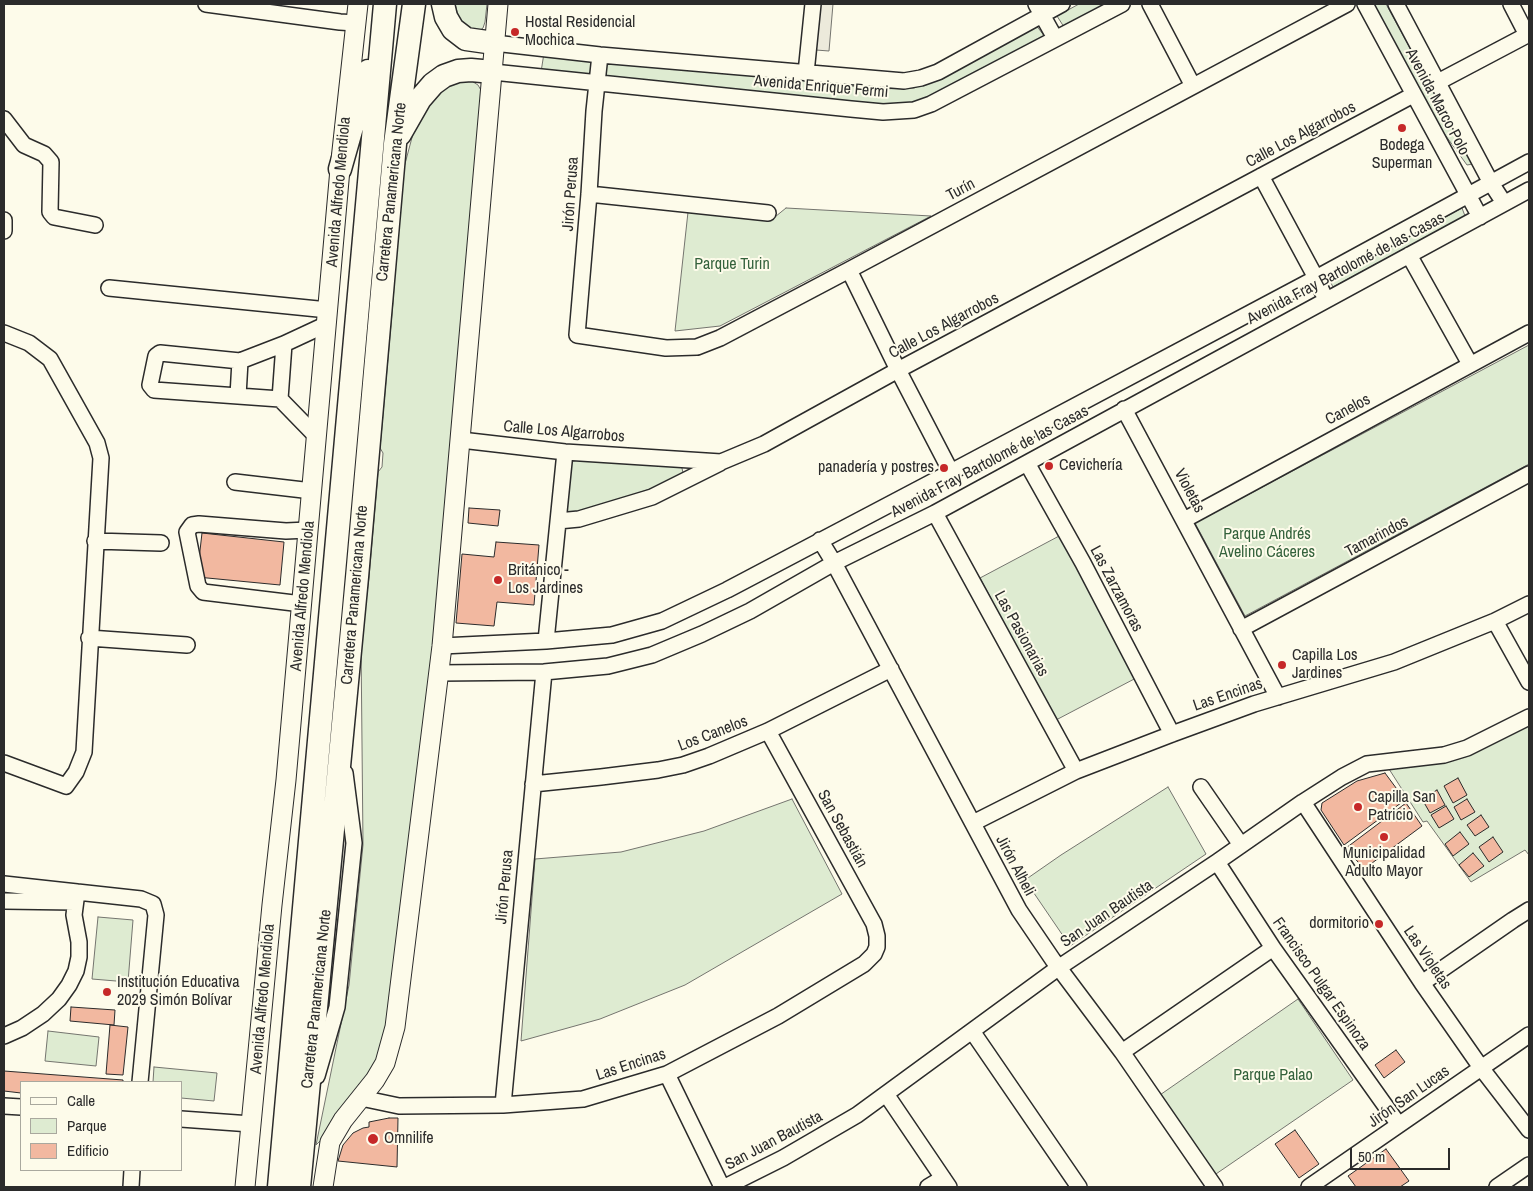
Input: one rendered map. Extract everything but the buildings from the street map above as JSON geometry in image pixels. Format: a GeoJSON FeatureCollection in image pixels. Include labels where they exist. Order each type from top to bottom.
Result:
{"type":"FeatureCollection","features":[{"type":"Feature","properties":{"kind":"highway","name":"Carretera Panamericana Norte"},"geometry":{"type":"LineString","coordinates":[[299,1187],[342,744],[395,144],[414,4]]}},
{"type":"Feature","properties":{"kind":"highway"},"geometry":{"type":"LineString","coordinates":[[443,4],[446,17],[453,29],[466,40],[494,42]]}},
{"type":"Feature","properties":{"kind":"highway","name":"Carretera Panamericana Norte"},"geometry":{"type":"LineString","coordinates":[[279,1187],[384,13]]}},
{"type":"Feature","properties":{"kind":"highway"},"geometry":{"type":"LineString","coordinates":[[340,169],[384,13]]}},
{"type":"Feature","properties":{"kind":"highway"},"geometry":{"type":"LineString","coordinates":[[395,144],[420,99],[438,80],[458,71],[493,72]]}},
{"type":"Feature","properties":{"kind":"main road","name":"Avenida Alfredo Mendiola"},"geometry":{"type":"LineString","coordinates":[[245,1187],[286,780],[340,169],[358,4]]}},
{"type":"Feature","properties":{"kind":"main road"},"geometry":{"type":"LineString","coordinates":[[322,1187],[330,1142],[344,1120],[375,1080],[385,1063],[395,1027],[442,646],[498,4]]}},
{"type":"Feature","properties":{"kind":"street"},"geometry":{"type":"LineString","coordinates":[[206,4],[356,23]]}},
{"type":"Feature","properties":{"kind":"street"},"geometry":{"type":"LineString","coordinates":[[806,73],[813,4]]}},
{"type":"Feature","properties":{"kind":"street","name":"Avenida Enrique Fermi"},"geometry":{"type":"LineString","coordinates":[[494,42],[600,55],[904,81],[938,72],[1039,9],[1062,4]]}},
{"type":"Feature","properties":{"kind":"street","name":"Avenida Enrique Fermi"},"geometry":{"type":"LineString","coordinates":[[493,72],[859,110],[883,112],[914,110],[931,104],[1122,4]]}},
{"type":"Feature","properties":{"kind":"street"},"geometry":{"type":"LineString","coordinates":[[1150,4],[1193,86]]}},
{"type":"Feature","properties":{"kind":"street","name":"Turín"},"geometry":{"type":"LineString","coordinates":[[577,335],[666,348],[697,347],[720,338],[1347,4]]}},
{"type":"Feature","properties":{"kind":"street","name":"Avenida Marco Polo"},"geometry":{"type":"LineString","coordinates":[[1364,4],[1480,217]]}},
{"type":"Feature","properties":{"kind":"street","name":"Avenida Marco Polo"},"geometry":{"type":"LineString","coordinates":[[1396,4],[1504,204]]}},
{"type":"Feature","properties":{"kind":"street"},"geometry":{"type":"LineString","coordinates":[[1438,82],[1528,34],[1511,4]]}},
{"type":"Feature","properties":{"kind":"street"},"geometry":{"type":"LineString","coordinates":[[1039,9],[1055,38]]}},
{"type":"Feature","properties":{"kind":"street","name":"Jirón Perusa"},"geometry":{"type":"LineString","coordinates":[[577,335],[600,55]]}},
{"type":"Feature","properties":{"kind":"street","name":"Calle Los Algarrobos"},"geometry":{"type":"LineString","coordinates":[[461,440],[565,452],[721,462],[764,444],[898,370],[1413,96]]}},
{"type":"Feature","properties":{"kind":"street"},"geometry":{"type":"LineString","coordinates":[[4,119],[24,145],[44,154],[51,162],[50,212],[54,218],[95,225]]}},
{"type":"Feature","properties":{"kind":"street","name":"Avenida Fray Bartolomé de las Casas"},"geometry":{"type":"LineString","coordinates":[[442,646],[546,641],[612,635],[662,621],[727,590],[951,472],[1316,278],[1529,162]]}},
{"type":"Feature","properties":{"kind":"street"},"geometry":{"type":"LineString","coordinates":[[1262,176],[1326,300]]}},
{"type":"Feature","properties":{"kind":"street","name":"Avenida Fray Bartolomé de las Casas"},"geometry":{"type":"LineString","coordinates":[[439,673],[544,672],[608,666],[652,656],[750,611],[834,563],[936,512],[1529,190]]}},
{"type":"Feature","properties":{"kind":"street"},"geometry":{"type":"LineString","coordinates":[[589,194],[768,212]]}},
{"type":"Feature","properties":{"kind":"street"},"geometry":{"type":"LineString","coordinates":[[4,220],[4,230]]}},
{"type":"Feature","properties":{"kind":"street"},"geometry":{"type":"LineString","coordinates":[[1409,255],[1470,364]]}},
{"type":"Feature","properties":{"kind":"street"},"geometry":{"type":"LineString","coordinates":[[849,270],[951,472]]}},
{"type":"Feature","properties":{"kind":"street"},"geometry":{"type":"LineString","coordinates":[[109,288],[328,317]]}},
{"type":"Feature","properties":{"kind":"street"},"geometry":{"type":"LineString","coordinates":[[317,437],[280,399],[154,390],[150,385],[156,356],[160,353],[240,360],[284,344],[328,317]]}},
{"type":"Feature","properties":{"kind":"street","name":"Canelos"},"geometry":{"type":"LineString","coordinates":[[1184,520],[1529,332]]}},
{"type":"Feature","properties":{"kind":"street"},"geometry":{"type":"LineString","coordinates":[[4,333],[29,343],[50,359],[97,442],[101,458],[84,752],[76,772],[66,786],[4,763]]}},
{"type":"Feature","properties":{"kind":"street"},"geometry":{"type":"LineString","coordinates":[[280,399],[284,344]]}},
{"type":"Feature","properties":{"kind":"street"},"geometry":{"type":"LineString","coordinates":[[238,396],[240,360]]}},
{"type":"Feature","properties":{"kind":"street","name":"Violetas"},"geometry":{"type":"LineString","coordinates":[[1124,409],[1278,697]]}},
{"type":"Feature","properties":{"kind":"street"},"geometry":{"type":"LineString","coordinates":[[546,641],[565,452]]}},
{"type":"Feature","properties":{"kind":"street"},"geometry":{"type":"LineString","coordinates":[[558,521],[579,519],[652,497],[721,462]]}},
{"type":"Feature","properties":{"kind":"street","name":"Las Zarzamoras"},"geometry":{"type":"LineString","coordinates":[[1027,463],[1083,563],[1172,734]]}},
{"type":"Feature","properties":{"kind":"street","name":"Tamarindos"},"geometry":{"type":"LineString","coordinates":[[1241,629],[1529,474]]}},
{"type":"Feature","properties":{"kind":"street"},"geometry":{"type":"LineString","coordinates":[[235,482],[312,491]]}},
{"type":"Feature","properties":{"kind":"street","name":"Las Pasionarias"},"geometry":{"type":"LineString","coordinates":[[936,512],[1076,771]]}},
{"type":"Feature","properties":{"kind":"street"},"geometry":{"type":"LineString","coordinates":[[302,604],[203,592],[198,586],[187,532],[192,525],[199,524],[286,531],[308,530]]}},
{"type":"Feature","properties":{"kind":"street","name":"Jirón Alheli"},"geometry":{"type":"LineString","coordinates":[[820,540],[891,668],[1019,910],[1058,968],[1122,1052],[1215,1187]]}},
{"type":"Feature","properties":{"kind":"street"},"geometry":{"type":"LineString","coordinates":[[95,541],[161,542]]}},
{"type":"Feature","properties":{"kind":"street","name":"Las Encinas"},"geometry":{"type":"LineString","coordinates":[[973,823],[1076,771],[1254,704],[1394,662],[1495,621],[1529,604]]}},
{"type":"Feature","properties":{"kind":"street"},"geometry":{"type":"LineString","coordinates":[[1495,621],[1529,682]]}},
{"type":"Feature","properties":{"kind":"street"},"geometry":{"type":"LineString","coordinates":[[90,638],[187,645]]}},
{"type":"Feature","properties":{"kind":"street","name":"Los Canelos"},"geometry":{"type":"LineString","coordinates":[[534,784],[620,775],[683,765],[768,731],[891,668]]}},
{"type":"Feature","properties":{"kind":"street","name":"Jirón Perusa"},"geometry":{"type":"LineString","coordinates":[[503,1105],[544,672]]}},
{"type":"Feature","properties":{"kind":"street","name":"San Juan Bautista"},"geometry":{"type":"LineString","coordinates":[[724,1187],[750,1176],[857,1115],[1058,968],[1342,777],[1367,764],[1444,755],[1468,748],[1529,717]]}},
{"type":"Feature","properties":{"kind":"street","name":"San Sebastián"},"geometry":{"type":"LineString","coordinates":[[768,731],[874,924],[877,947]]}},
{"type":"Feature","properties":{"kind":"street"},"geometry":{"type":"LineString","coordinates":[[1201,787],[1241,845]]}},
{"type":"Feature","properties":{"kind":"street","name":"Las Violetas"},"geometry":{"type":"LineString","coordinates":[[1303,802],[1422,983],[1482,1069],[1529,1130]]}},
{"type":"Feature","properties":{"kind":"street","name":"Francisco Pulgar Espinoza"},"geometry":{"type":"LineString","coordinates":[[1217,862],[1273,948],[1399,1125]]}},
{"type":"Feature","properties":{"kind":"street"},"geometry":{"type":"LineString","coordinates":[[4,884],[76,897]]}},
{"type":"Feature","properties":{"kind":"street"},"geometry":{"type":"LineString","coordinates":[[4,1036],[22,1028],[43,1014],[59,999],[69,985],[76,971],[79,956],[79,942],[74,915],[76,897]]}},
{"type":"Feature","properties":{"kind":"street"},"geometry":{"type":"LineString","coordinates":[[4,902],[76,897],[141,899],[153,904],[156,915],[140,1081]]}},
{"type":"Feature","properties":{"kind":"street"},"geometry":{"type":"LineString","coordinates":[[1422,983],[1529,910]]}},
{"type":"Feature","properties":{"kind":"street","name":"Las Encinas"},"geometry":{"type":"LineString","coordinates":[[361,1098],[399,1106],[503,1105],[582,1099],[667,1074],[778,1016],[848,975],[864,964],[874,954],[877,947]]}},
{"type":"Feature","properties":{"kind":"street"},"geometry":{"type":"LineString","coordinates":[[1122,1052],[1273,948]]}},
{"type":"Feature","properties":{"kind":"street"},"geometry":{"type":"LineString","coordinates":[[972,1031],[1079,1187]]}},
{"type":"Feature","properties":{"kind":"street","name":"Jirón San Lucas"},"geometry":{"type":"LineString","coordinates":[[1309,1187],[1529,1035]]}},
{"type":"Feature","properties":{"kind":"street"},"geometry":{"type":"LineString","coordinates":[[667,1074],[724,1187]]}},
{"type":"Feature","properties":{"kind":"street"},"geometry":{"type":"LineString","coordinates":[[886,1094],[946,1183],[928,1187]]}},
{"type":"Feature","properties":{"kind":"street"},"geometry":{"type":"LineString","coordinates":[[4,1106],[20,1107]]}},
{"type":"Feature","properties":{"kind":"street"},"geometry":{"type":"LineString","coordinates":[[182,1119],[251,1124]]}},
{"type":"Feature","properties":{"kind":"street"},"geometry":{"type":"LineString","coordinates":[[1497,1187],[1529,1165]]}},
{"type":"Feature","properties":{"kind":"street"},"geometry":{"type":"LineString","coordinates":[[131,1187],[132,1171]]}},
{"type":"Feature","properties":{"kind":"green space"},"geometry":{"type":"Polygon","coordinates":[[[455,4],[487,4],[483,28],[478,32],[472,33],[459,19],[455,4]]]}},
{"type":"Feature","properties":{"kind":"green space"},"geometry":{"type":"Polygon","coordinates":[[[1079,4],[1108,4],[1064,27],[1057,16],[1079,4]]]}},
{"type":"Feature","properties":{"kind":"green space"},"geometry":{"type":"Polygon","coordinates":[[[1372,4],[1386,4],[1473,164],[1467,165],[1422,103],[1372,4]]]}},
{"type":"Feature","properties":{"kind":"green space"},"geometry":{"type":"Polygon","coordinates":[[[1036,25],[1045,37],[919,102],[890,107],[541,72],[544,53],[879,89],[914,88],[1036,25]]]}},
{"type":"Feature","properties":{"kind":"green space"},"geometry":{"type":"Polygon","coordinates":[[[470,80],[478,85],[482,92],[435,629],[418,779],[401,970],[377,1061],[326,1135],[316,1145],[349,985],[363,845],[361,643],[378,472],[382,467],[383,453],[380,448],[393,302],[399,208],[398,190],[414,130],[423,109],[447,83],[470,80]]]}},
{"type":"Feature","properties":{"kind":"green space","name":"Parque Turin"},"geometry":{"type":"Polygon","coordinates":[[[786,208],[931,216],[720,326],[675,331],[688,212],[770,221],[786,208]]]}},
{"type":"Feature","properties":{"kind":"green space"},"geometry":{"type":"Polygon","coordinates":[[[1462,208],[1465,216],[1333,287],[1330,281],[1462,208]]]}},
{"type":"Feature","properties":{"kind":"green space","name":"Parque Andrés Avelino Cáceres"},"geometry":{"type":"Polygon","coordinates":[[[1529,345],[1529,464],[1245,616],[1195,523],[1529,345]]]}},
{"type":"Feature","properties":{"kind":"green space"},"geometry":{"type":"Polygon","coordinates":[[[571,459],[681,464],[684,477],[576,515],[567,512],[564,506],[571,459]]]}},
{"type":"Feature","properties":{"kind":"green space"},"geometry":{"type":"Polygon","coordinates":[[[1061,535],[1138,677],[1056,720],[980,578],[1061,535]]]}},
{"type":"Feature","properties":{"kind":"green space"},"geometry":{"type":"Polygon","coordinates":[[[1529,722],[1529,855],[1525,850],[1471,882],[1427,821],[1423,822],[1389,769],[1465,757],[1529,722]]]}},
{"type":"Feature","properties":{"kind":"green space"},"geometry":{"type":"Polygon","coordinates":[[[1168,787],[1206,854],[1070,946],[1025,880],[1168,787]]]}},
{"type":"Feature","properties":{"kind":"green space"},"geometry":{"type":"Polygon","coordinates":[[[792,799],[842,894],[685,985],[600,1019],[521,1041],[535,859],[621,852],[704,831],[792,799]]]}},
{"type":"Feature","properties":{"kind":"green space"},"geometry":{"type":"Polygon","coordinates":[[[98,917],[133,920],[128,982],[92,979],[98,917]]]}},
{"type":"Feature","properties":{"kind":"green space","name":"Parque Palao"},"geometry":{"type":"Polygon","coordinates":[[[1298,999],[1353,1080],[1213,1176],[1157,1097],[1298,999]]]}},
{"type":"Feature","properties":{"kind":"green space"},"geometry":{"type":"Polygon","coordinates":[[[48,1031],[99,1037],[96,1066],[45,1061],[48,1031]]]}},
{"type":"Feature","properties":{"kind":"green space"},"geometry":{"type":"Polygon","coordinates":[[[154,1067],[217,1073],[214,1101],[182,1098],[182,1081],[153,1081],[154,1067]]]}},
{"type":"Feature","properties":{"kind":"shaded area"},"geometry":{"type":"Polygon","coordinates":[[[820,4],[833,4],[829,51],[816,50],[820,4]]]}},
{"type":"Feature","properties":{"kind":"place","name":"Hostal Residencial Mochica"},"geometry":{"type":"Point","coordinates":[515,32]}},
{"type":"Feature","properties":{"kind":"place","name":"Bodega Superman"},"geometry":{"type":"Point","coordinates":[1402,128]}},
{"type":"Feature","properties":{"kind":"place","name":"Cevichería"},"geometry":{"type":"Point","coordinates":[1049,466]}},
{"type":"Feature","properties":{"kind":"place","name":"panadería y postres"},"geometry":{"type":"Point","coordinates":[944,468]}},
{"type":"Feature","properties":{"kind":"place","name":"Británico - Los Jardines"},"geometry":{"type":"Point","coordinates":[498,580]}},
{"type":"Feature","properties":{"kind":"place","name":"Capilla Los Jardines"},"geometry":{"type":"Point","coordinates":[1282,665]}},
{"type":"Feature","properties":{"kind":"place","name":"Capilla San Patricio"},"geometry":{"type":"Point","coordinates":[1358,807]}},
{"type":"Feature","properties":{"kind":"place","name":"Municipalidad Adulto Mayor"},"geometry":{"type":"Point","coordinates":[1384,837]}},
{"type":"Feature","properties":{"kind":"place","name":"dormitorio"},"geometry":{"type":"Point","coordinates":[1379,924]}},
{"type":"Feature","properties":{"kind":"place","name":"Institución Educativa 2029 Simón Bolívar"},"geometry":{"type":"Point","coordinates":[107,992]}},
{"type":"Feature","properties":{"kind":"place","name":"Omnilife"},"geometry":{"type":"Point","coordinates":[373,1139]}}]}
